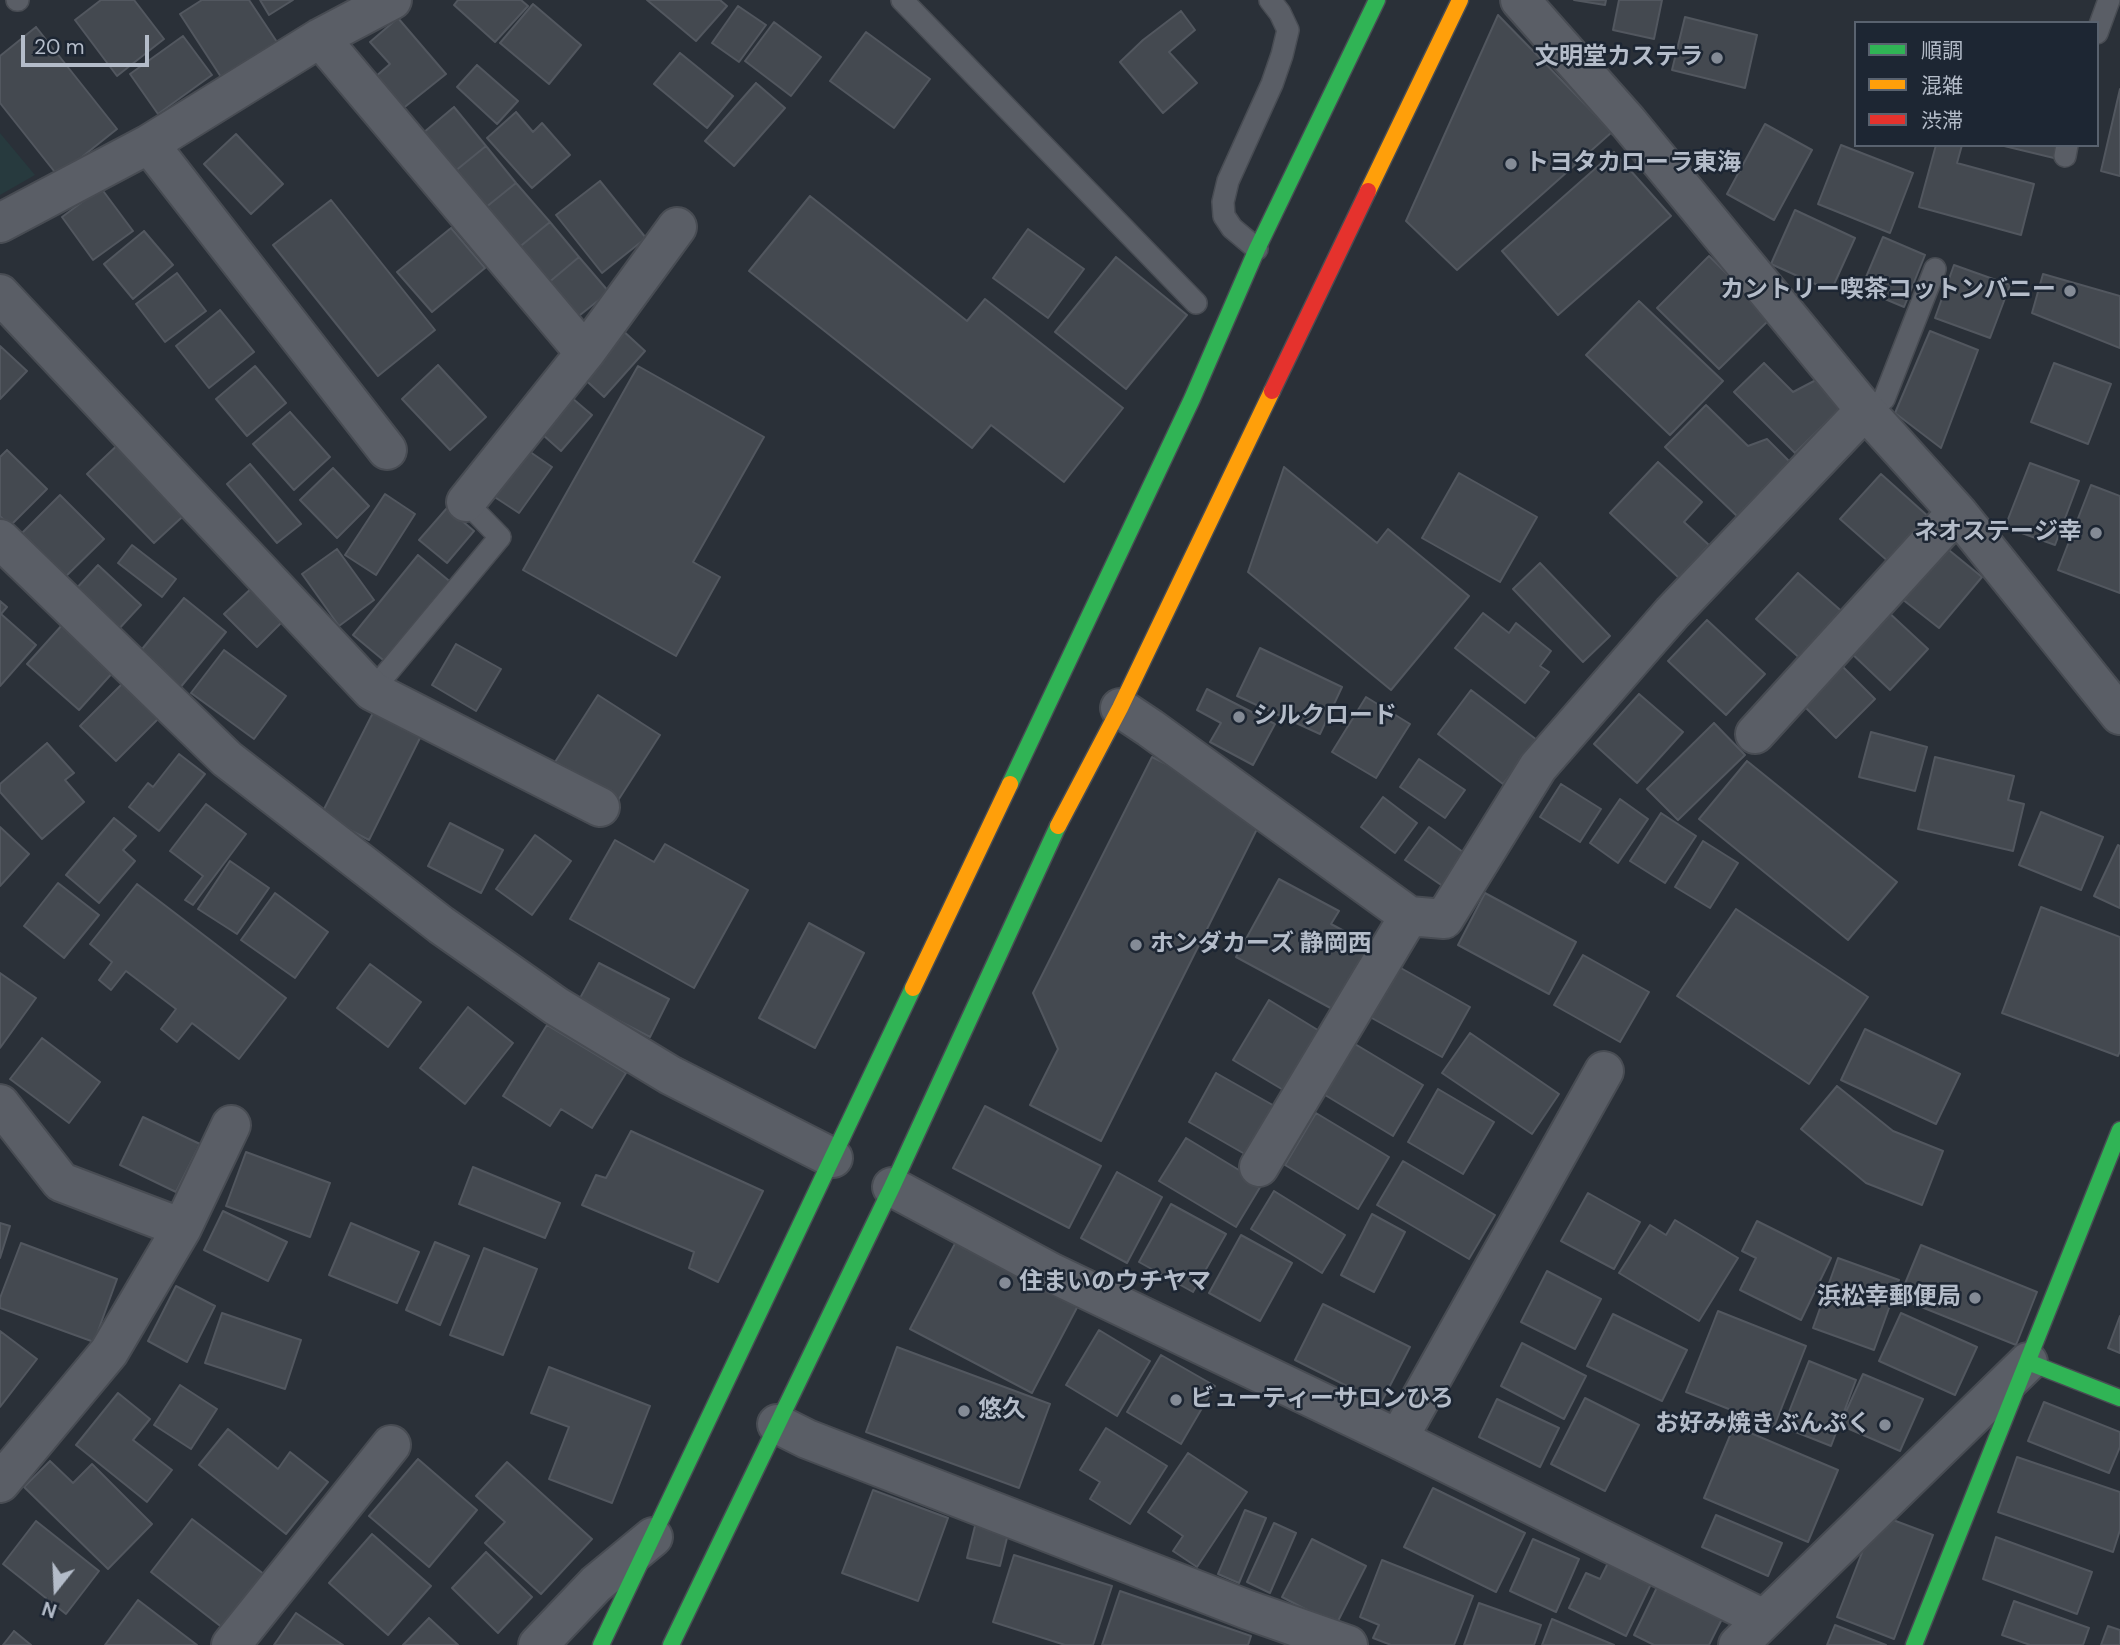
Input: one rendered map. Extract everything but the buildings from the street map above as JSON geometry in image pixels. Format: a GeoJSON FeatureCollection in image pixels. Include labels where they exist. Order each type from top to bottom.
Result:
{"type":"FeatureCollection","features":[{"type":"Feature","properties":{"kind":"street"},"geometry":{"type":"LineString","coordinates":[[0,223],[149,144],[320,38],[392,0]]}},
{"type":"Feature","properties":{"kind":"street"},"geometry":{"type":"LineString","coordinates":[[601,1645],[1192,399],[1257,249],[1377,0]]}},
{"type":"Feature","properties":{"kind":"street"},"geometry":{"type":"LineString","coordinates":[[671,1645],[891,1187],[1054,835],[1120,708],[1460,0]]}},
{"type":"Feature","properties":{"kind":"street"},"geometry":{"type":"LineString","coordinates":[[1520,0],[1628,122],[1865,410],[1957,512],[2120,715]]}},
{"type":"Feature","properties":{"kind":"street"},"geometry":{"type":"LineString","coordinates":[[320,38],[584,353]]}},
{"type":"Feature","properties":{"kind":"street"},"geometry":{"type":"LineString","coordinates":[[149,144],[387,450]]}},
{"type":"Feature","properties":{"kind":"street"},"geometry":{"type":"LineString","coordinates":[[466,502],[584,353],[677,227]]}},
{"type":"Feature","properties":{"kind":"street"},"geometry":{"type":"LineString","coordinates":[[0,294],[372,691],[600,807]]}},
{"type":"Feature","properties":{"kind":"street"},"geometry":{"type":"LineString","coordinates":[[1120,708],[1409,916],[1444,919],[1538,766],[1672,613],[1865,410]]}},
{"type":"Feature","properties":{"kind":"street"},"geometry":{"type":"LineString","coordinates":[[1755,733],[1957,512]]}},
{"type":"Feature","properties":{"kind":"street"},"geometry":{"type":"LineString","coordinates":[[0,539],[227,760],[442,925],[556,1006],[670,1074],[833,1158]]}},
{"type":"Feature","properties":{"kind":"street"},"geometry":{"type":"LineString","coordinates":[[1259,1167],[1409,916]]}},
{"type":"Feature","properties":{"kind":"street"},"geometry":{"type":"LineString","coordinates":[[1398,1439],[1604,1071]]}},
{"type":"Feature","properties":{"kind":"street"},"geometry":{"type":"LineString","coordinates":[[0,1104],[61,1182],[182,1228]]}},
{"type":"Feature","properties":{"kind":"street"},"geometry":{"type":"LineString","coordinates":[[0,1483],[109,1352],[182,1228],[231,1125]]}},
{"type":"Feature","properties":{"kind":"street"},"geometry":{"type":"LineString","coordinates":[[1914,1645],[2120,1130]]}},
{"type":"Feature","properties":{"kind":"street"},"geometry":{"type":"LineString","coordinates":[[891,1187],[1052,1273],[1398,1439],[1751,1632],[2028,1362]]}},
{"type":"Feature","properties":{"kind":"street"},"geometry":{"type":"LineString","coordinates":[[2028,1362],[2120,1398]]}},
{"type":"Feature","properties":{"kind":"street"},"geometry":{"type":"LineString","coordinates":[[777,1424],[807,1439],[1248,1610],[1348,1645]]}},
{"type":"Feature","properties":{"kind":"street"},"geometry":{"type":"LineString","coordinates":[[231,1645],[391,1445]]}},
{"type":"Feature","properties":{"kind":"street"},"geometry":{"type":"LineString","coordinates":[[538,1645],[596,1584],[653,1537]]}},
{"type":"Feature","properties":{"kind":"lane"},"geometry":{"type":"LineString","coordinates":[[902,0],[1196,303]]}},
{"type":"Feature","properties":{"kind":"lane"},"geometry":{"type":"LineString","coordinates":[[1257,249],[1232,228],[1224,216],[1223,202],[1228,181],[1272,84],[1282,55],[1287,30],[1280,13],[1270,0]]}},
{"type":"Feature","properties":{"kind":"lane"},"geometry":{"type":"LineString","coordinates":[[2099,28],[2109,0]]}},
{"type":"Feature","properties":{"kind":"lane"},"geometry":{"type":"LineString","coordinates":[[1865,410],[1884,399],[1935,269]]}},
{"type":"Feature","properties":{"kind":"lane"},"geometry":{"type":"LineString","coordinates":[[372,691],[500,537],[466,502]]}},
{"type":"Feature","properties":{"kind":"green space"},"geometry":{"type":"Polygon","coordinates":[[[0,133],[35,175],[0,195],[0,133]]]}},
{"type":"Feature","properties":{"kind":"traffic: fast"},"geometry":{"type":"LineString","coordinates":[[1010,784],[1192,399],[1257,249],[1377,0]]}},
{"type":"Feature","properties":{"kind":"traffic: fast"},"geometry":{"type":"LineString","coordinates":[[671,1645],[892,1187],[1058,826]]}},
{"type":"Feature","properties":{"kind":"traffic: fast"},"geometry":{"type":"LineString","coordinates":[[601,1645],[913,988]]}},
{"type":"Feature","properties":{"kind":"traffic: fast"},"geometry":{"type":"LineString","coordinates":[[1914,1645],[2120,1130]]}},
{"type":"Feature","properties":{"kind":"traffic: fast"},"geometry":{"type":"LineString","coordinates":[[2028,1362],[2120,1398]]}},
{"type":"Feature","properties":{"kind":"traffic: slow"},"geometry":{"type":"LineString","coordinates":[[1368,191],[1460,0]]}},
{"type":"Feature","properties":{"kind":"traffic: slow"},"geometry":{"type":"LineString","coordinates":[[1058,826],[1120,708],[1272,391]]}},
{"type":"Feature","properties":{"kind":"traffic: slow"},"geometry":{"type":"LineString","coordinates":[[913,988],[1010,784]]}},
{"type":"Feature","properties":{"kind":"traffic: jam"},"geometry":{"type":"LineString","coordinates":[[1272,391],[1368,191]]}},
{"type":"Feature","properties":{"kind":"place","name":"文明堂カステラ"},"geometry":{"type":"Point","coordinates":[1717,58]}},
{"type":"Feature","properties":{"kind":"place","name":"トヨタカローラ東海"},"geometry":{"type":"Point","coordinates":[1511,164]}},
{"type":"Feature","properties":{"kind":"place","name":"カントリー喫茶コットンバニー"},"geometry":{"type":"Point","coordinates":[2070,291]}},
{"type":"Feature","properties":{"kind":"place","name":"ネオステージ幸"},"geometry":{"type":"Point","coordinates":[2096,533]}},
{"type":"Feature","properties":{"kind":"place","name":"シルクロード"},"geometry":{"type":"Point","coordinates":[1239,717]}},
{"type":"Feature","properties":{"kind":"place","name":"ホンダカーズ 静岡西"},"geometry":{"type":"Point","coordinates":[1136,945]}},
{"type":"Feature","properties":{"kind":"place","name":"住まいのウチヤマ"},"geometry":{"type":"Point","coordinates":[1005,1283]}},
{"type":"Feature","properties":{"kind":"place","name":"浜松幸郵便局"},"geometry":{"type":"Point","coordinates":[1975,1298]}},
{"type":"Feature","properties":{"kind":"place","name":"ビューティーサロンひろ"},"geometry":{"type":"Point","coordinates":[1176,1400]}},
{"type":"Feature","properties":{"kind":"place","name":"悠久"},"geometry":{"type":"Point","coordinates":[964,1411]}},
{"type":"Feature","properties":{"kind":"place","name":"お好み焼きぶんぷく"},"geometry":{"type":"Point","coordinates":[1885,1425]}}]}
